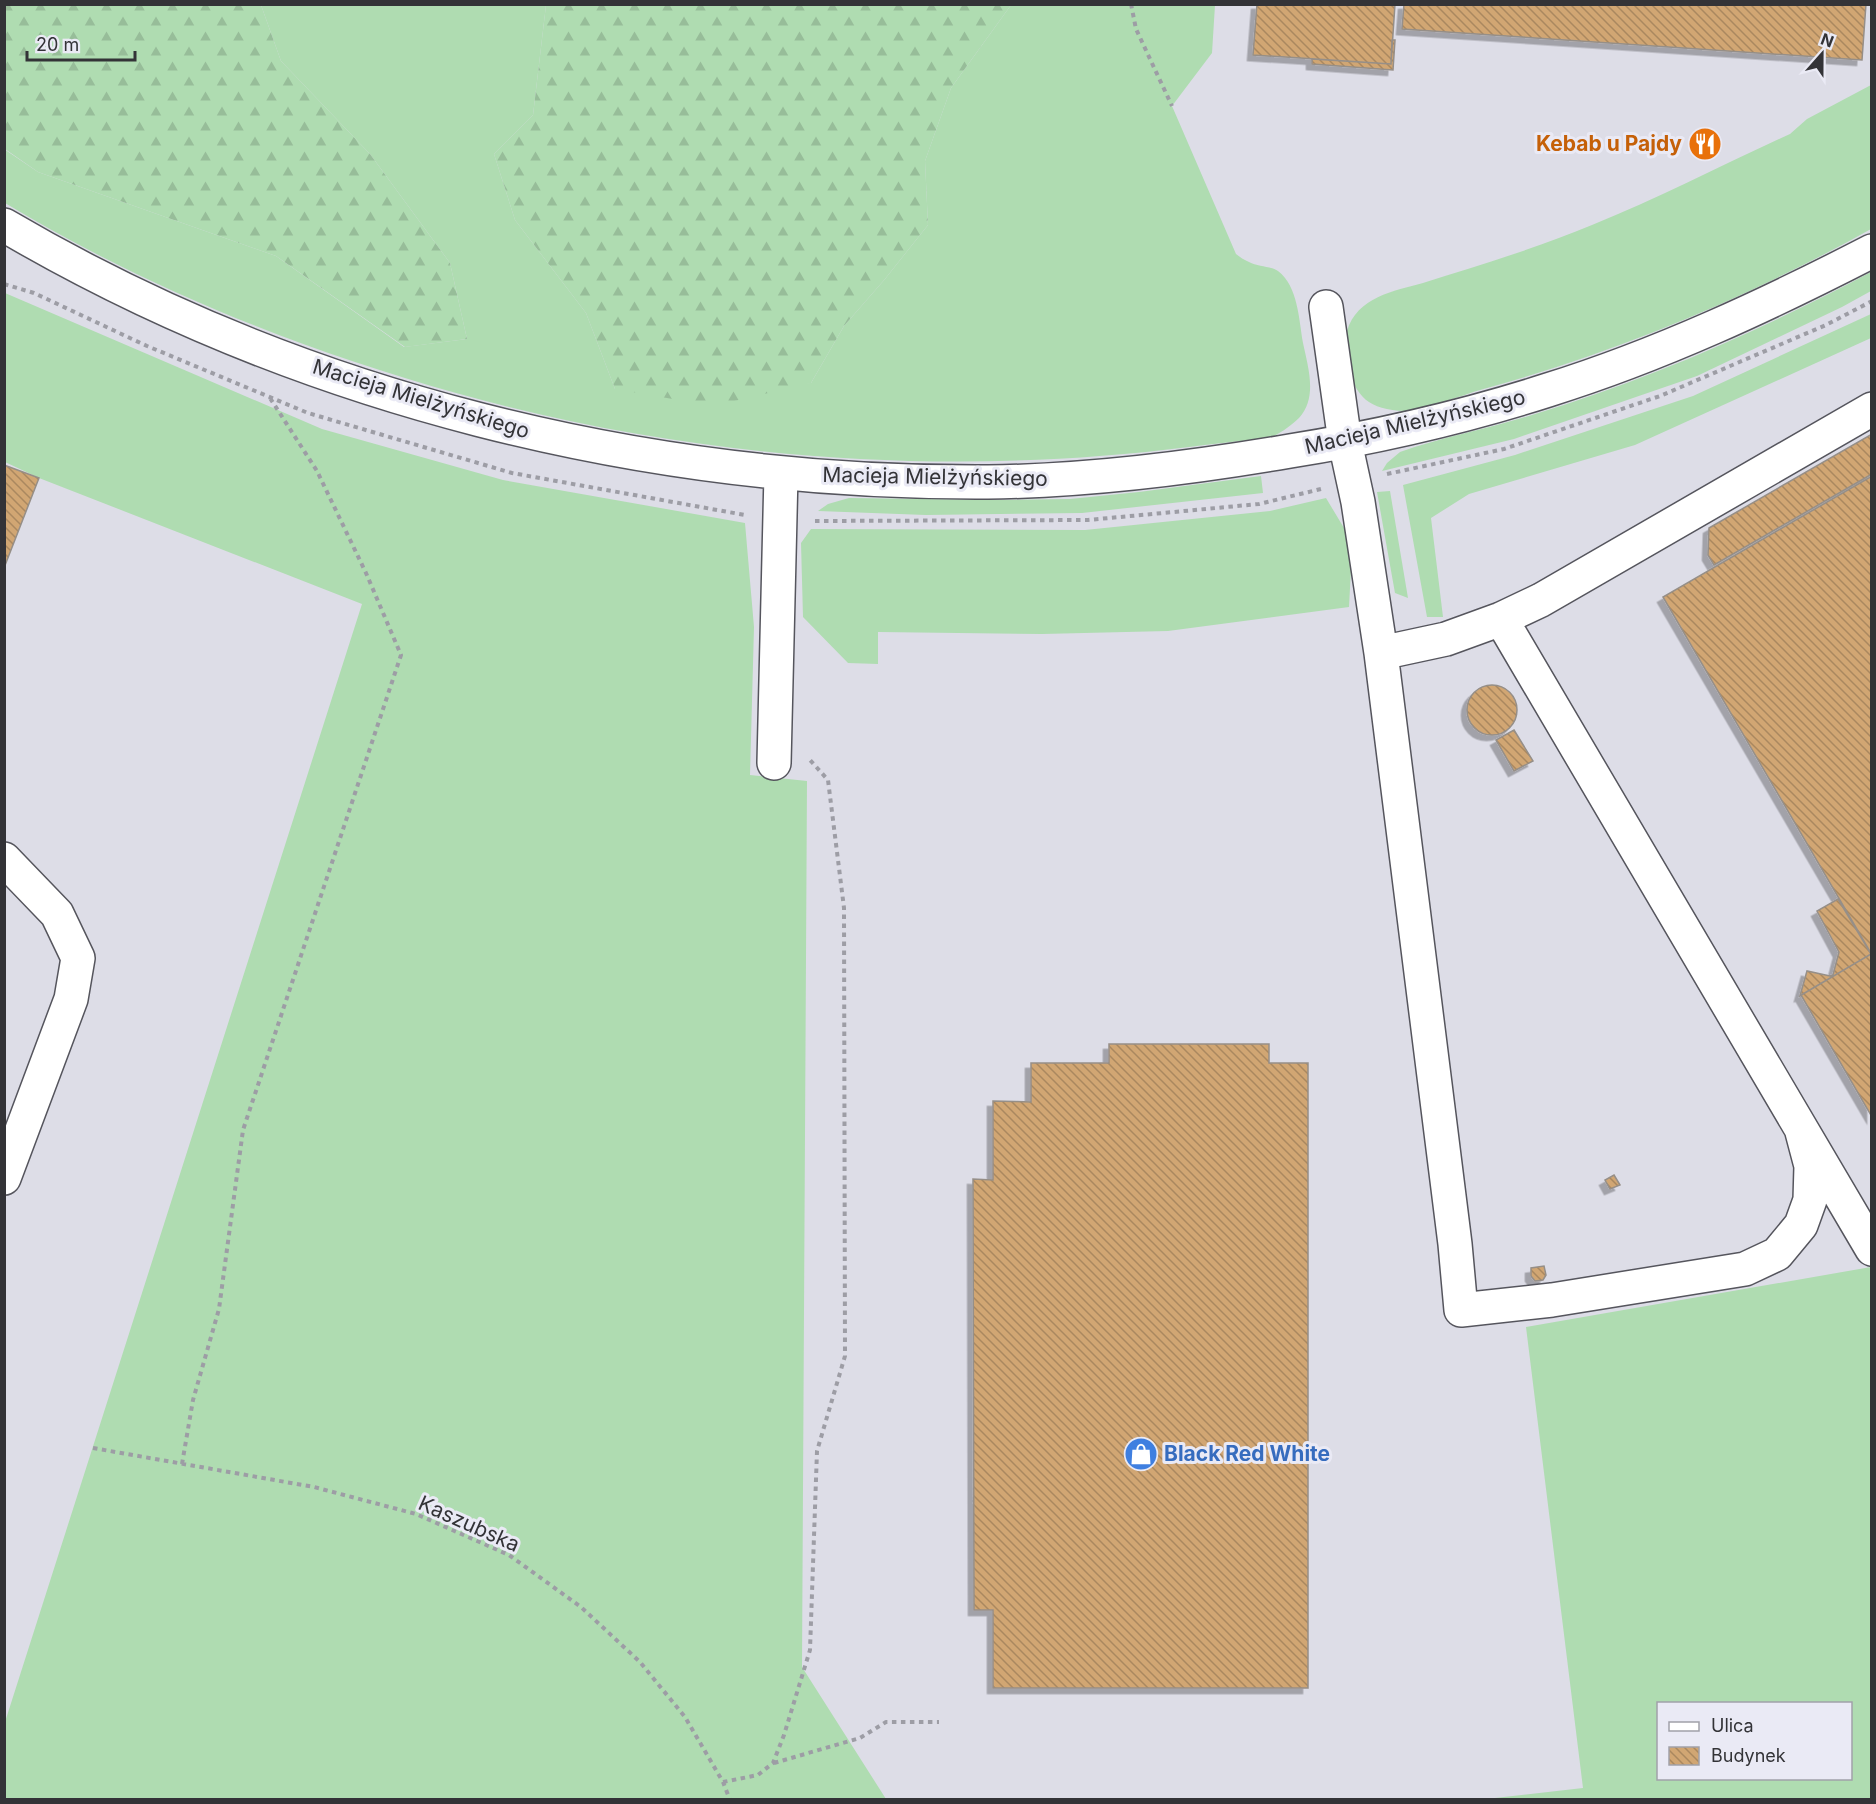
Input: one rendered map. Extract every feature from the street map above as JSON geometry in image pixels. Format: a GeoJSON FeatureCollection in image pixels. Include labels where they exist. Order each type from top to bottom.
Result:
{"type":"FeatureCollection","features":[{"type":"Feature","properties":{"kind":"street","name":"Macieja Mielżyńskiego"},"geometry":{"type":"LineString","coordinates":[[4,225],[99,277],[264,350],[349,381],[440,409],[534,433],[653,457],[781,474],[960,481],[1094,477],[1194,467],[1345,442],[1444,420],[1549,390],[1671,346],[1773,301],[1872,251]]}},
{"type":"Feature","properties":{"kind":"street"},"geometry":{"type":"LineString","coordinates":[[1326,307],[1345,442],[1358,502],[1381,652],[1452,1220],[1461,1310],[1552,1300],[1745,1269],[1777,1254],[1801,1225],[1810,1200],[1811,1166],[1802,1132]]}},
{"type":"Feature","properties":{"kind":"street"},"geometry":{"type":"LineString","coordinates":[[1381,652],[1446,639],[1501,619],[1541,600],[1872,409]]}},
{"type":"Feature","properties":{"kind":"street"},"geometry":{"type":"LineString","coordinates":[[774,750],[781,474]]}},
{"type":"Feature","properties":{"kind":"street"},"geometry":{"type":"LineString","coordinates":[[1501,619],[1872,1249]]}},
{"type":"Feature","properties":{"kind":"street"},"geometry":{"type":"LineString","coordinates":[[4,859],[57,914],[78,958],[71,999],[4,1178]]}},
{"type":"Feature","properties":{"kind":"path"},"geometry":{"type":"LineString","coordinates":[[1131,4],[1136,29],[1172,106]]}},
{"type":"Feature","properties":{"kind":"path"},"geometry":{"type":"LineString","coordinates":[[4,284],[34,293],[147,346],[270,397],[317,471],[366,573],[401,655],[243,1130],[219,1310],[193,1400],[182,1464]]}},
{"type":"Feature","properties":{"kind":"path"},"geometry":{"type":"LineString","coordinates":[[773,1763],[784,1736],[810,1650],[817,1450],[845,1356],[844,908],[828,780],[806,754],[774,750]]}},
{"type":"Feature","properties":{"kind":"path","name":"Kaszubska"},"geometry":{"type":"LineString","coordinates":[[93,1448],[314,1487],[416,1514],[509,1555],[581,1607],[640,1662],[685,1717],[723,1782],[730,1800]]}},
{"type":"Feature","properties":{"kind":"path"},"geometry":{"type":"LineString","coordinates":[[723,1782],[758,1775],[773,1763],[860,1738],[886,1722],[939,1722]]}},
{"type":"Feature","properties":{"kind":"green space"},"geometry":{"type":"Polygon","coordinates":[[[546,4],[1011,5],[951,88],[925,161],[928,225],[844,326],[811,383],[713,406],[615,389],[586,313],[515,220],[494,154],[533,115],[546,4]]]}},
{"type":"Feature","properties":{"kind":"green space"},"geometry":{"type":"Polygon","coordinates":[[[4,5],[261,5],[281,61],[370,154],[450,263],[467,339],[405,347],[276,256],[38,172],[5,149],[4,5]]]}},
{"type":"Feature","properties":{"kind":"green space"},"geometry":{"type":"Polygon","coordinates":[[[261,5],[546,5],[533,115],[494,154],[515,220],[586,313],[615,389],[811,383],[844,326],[928,225],[925,161],[951,88],[1011,5],[1215,5],[1212,53],[1172,106],[1236,254],[1253,264],[1278,271],[1285,277],[1294,294],[1310,382],[1305,410],[1297,420],[1268,438],[1097,456],[1005,461],[912,461],[820,456],[728,447],[636,434],[546,416],[456,393],[397,376],[281,336],[112,262],[5,203],[4,149],[38,172],[276,256],[404,347],[467,339],[450,263],[370,154],[281,61],[261,5]]]}},
{"type":"Feature","properties":{"kind":"green space"},"geometry":{"type":"Polygon","coordinates":[[[1871,85],[1871,229],[1777,278],[1631,341],[1431,406],[1405,411],[1382,408],[1366,399],[1354,385],[1344,347],[1347,331],[1359,310],[1378,297],[1529,249],[1617,215],[1790,134],[1807,119],[1871,85]]]}},
{"type":"Feature","properties":{"kind":"green space"},"geometry":{"type":"Polygon","coordinates":[[[1871,272],[1871,291],[1697,376],[1514,439],[1382,471],[1387,463],[1400,452],[1576,401],[1705,352],[1789,314],[1871,272]]]}},
{"type":"Feature","properties":{"kind":"green space"},"geometry":{"type":"Polygon","coordinates":[[[5,293],[322,429],[503,480],[745,523],[754,627],[750,775],[807,781],[802,1667],[886,1799],[5,1799],[5,1722],[362,604],[39,478],[5,462],[5,293]]]}},
{"type":"Feature","properties":{"kind":"green space"},"geometry":{"type":"Polygon","coordinates":[[[1871,314],[1871,338],[1635,445],[1469,494],[1431,518],[1443,617],[1427,617],[1403,485],[1515,455],[1693,396],[1871,314]]]}},
{"type":"Feature","properties":{"kind":"green space"},"geometry":{"type":"Polygon","coordinates":[[[1261,476],[1263,493],[1082,513],[926,515],[818,511],[828,504],[849,498],[1070,499],[1261,476]]]}},
{"type":"Feature","properties":{"kind":"green space"},"geometry":{"type":"Polygon","coordinates":[[[1390,491],[1408,598],[1395,593],[1377,492],[1390,491]]]}},
{"type":"Feature","properties":{"kind":"green space"},"geometry":{"type":"Polygon","coordinates":[[[1326,498],[1350,538],[1349,607],[1168,631],[1042,634],[878,632],[878,664],[848,663],[803,617],[801,543],[811,529],[1085,530],[1270,511],[1326,498]]]}},
{"type":"Feature","properties":{"kind":"green space"},"geometry":{"type":"Polygon","coordinates":[[[1871,1267],[1871,1799],[1486,1799],[1583,1788],[1526,1327],[1871,1267]]]}},
{"type":"Feature","properties":{"kind":"building"},"geometry":{"type":"Polygon","coordinates":[[[1257,4],[1395,4],[1391,64],[1253,55],[1257,4]]]}},
{"type":"Feature","properties":{"kind":"building"},"geometry":{"type":"Polygon","coordinates":[[[1404,4],[1866,4],[1862,60],[1402,29],[1404,4]]]}},
{"type":"Feature","properties":{"kind":"building"},"geometry":{"type":"Polygon","coordinates":[[[1392,40],[1395,40],[1393,70],[1312,64],[1312,59],[1391,64],[1392,40]]]}},
{"type":"Feature","properties":{"kind":"building"},"geometry":{"type":"Polygon","coordinates":[[[1872,434],[1872,474],[1714,565],[1708,555],[1709,528],[1872,434]]]}},
{"type":"Feature","properties":{"kind":"building"},"geometry":{"type":"Polygon","coordinates":[[[4,465],[39,478],[4,568],[4,465]]]}},
{"type":"Feature","properties":{"kind":"building"},"geometry":{"type":"Polygon","coordinates":[[[1872,476],[1872,955],[1663,597],[1872,476]]]}},
{"type":"Feature","properties":{"kind":"building"},"geometry":{"type":"Polygon","coordinates":[[[1487,685],[1497,685],[1510,692],[1517,705],[1517,715],[1510,728],[1497,735],[1487,735],[1478,731],[1471,724],[1467,715],[1467,705],[1471,696],[1478,689],[1487,685]]]}},
{"type":"Feature","properties":{"kind":"building"},"geometry":{"type":"Polygon","coordinates":[[[1514,730],[1533,761],[1514,771],[1496,740],[1514,730]]]}},
{"type":"Feature","properties":{"kind":"building"},"geometry":{"type":"Polygon","coordinates":[[[1838,899],[1871,954],[1800,996],[1807,971],[1833,975],[1839,952],[1817,911],[1838,899]]]}},
{"type":"Feature","properties":{"kind":"building"},"geometry":{"type":"Polygon","coordinates":[[[1872,955],[1872,1117],[1801,995],[1872,955]]]}},
{"type":"Feature","properties":{"kind":"building","name":"Black Red White"},"geometry":{"type":"Polygon","coordinates":[[[1109,1044],[1269,1044],[1269,1063],[1308,1063],[1308,1688],[993,1688],[993,1610],[974,1610],[973,1179],[993,1180],[993,1101],[1031,1102],[1031,1063],[1109,1063],[1109,1044]]]}},
{"type":"Feature","properties":{"kind":"building"},"geometry":{"type":"Polygon","coordinates":[[[1614,1175],[1620,1185],[1610,1189],[1605,1180],[1614,1175]]]}},
{"type":"Feature","properties":{"kind":"building"},"geometry":{"type":"Polygon","coordinates":[[[1544,1266],[1546,1275],[1543,1280],[1535,1281],[1531,1276],[1531,1268],[1544,1266]]]}},
{"type":"Feature","properties":{"kind":"place","name":"Kebab u Pajdy"},"geometry":{"type":"Point","coordinates":[1705,144]}},
{"type":"Feature","properties":{"kind":"place","name":"Black Red White"},"geometry":{"type":"Point","coordinates":[1141,1454]}}]}
